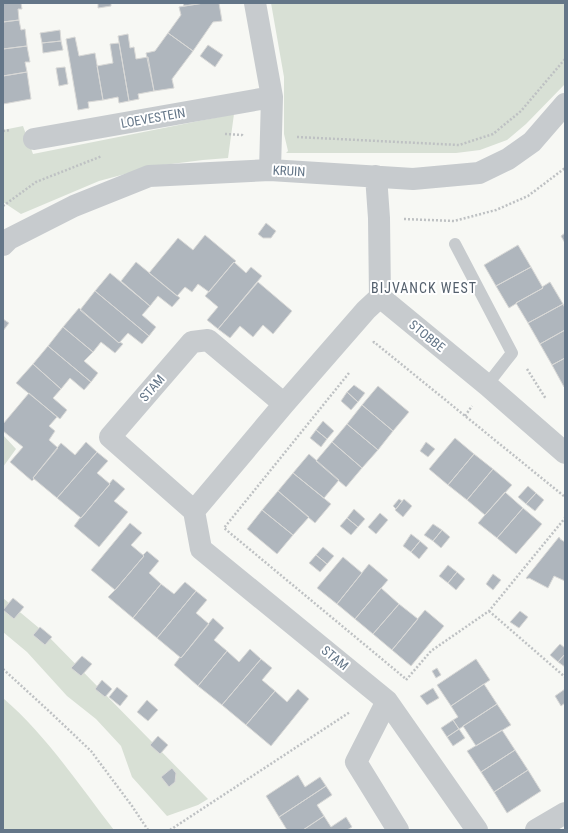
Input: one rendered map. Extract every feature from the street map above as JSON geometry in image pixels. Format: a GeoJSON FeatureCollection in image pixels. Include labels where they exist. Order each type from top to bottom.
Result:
{"type":"FeatureCollection","features":[{"type":"Feature","properties":{"kind":"street"},"geometry":{"type":"LineString","coordinates":[[255,3],[272,97],[270,170]]}},
{"type":"Feature","properties":{"kind":"street","name":"LOEVESTEIN"},"geometry":{"type":"LineString","coordinates":[[34,139],[272,97]]}},
{"type":"Feature","properties":{"kind":"street","name":"KRUIN"},"geometry":{"type":"LineString","coordinates":[[5,239],[74,206],[149,176],[270,170],[413,179],[479,172],[508,159],[532,142],[565,104]]}},
{"type":"Feature","properties":{"kind":"street"},"geometry":{"type":"LineString","coordinates":[[194,511],[284,404],[366,310],[380,297],[379,218],[376,176]]}},
{"type":"Feature","properties":{"kind":"street","name":"STOBBE"},"geometry":{"type":"LineString","coordinates":[[380,297],[487,385],[565,453]]}},
{"type":"Feature","properties":{"kind":"street","name":"STAM"},"geometry":{"type":"LineString","coordinates":[[284,404],[208,340],[192,342],[110,437],[194,511],[201,549],[383,697],[478,830]]}},
{"type":"Feature","properties":{"kind":"street"},"geometry":{"type":"LineString","coordinates":[[383,697],[356,762],[398,830]]}},
{"type":"Feature","properties":{"kind":"street"},"geometry":{"type":"LineString","coordinates":[[536,830],[565,813]]}},
{"type":"Feature","properties":{"kind":"lane"},"geometry":{"type":"LineString","coordinates":[[455,244],[512,353],[487,385]]}},
{"type":"Feature","properties":{"kind":"path"},"geometry":{"type":"LineString","coordinates":[[271,135],[459,145],[493,134],[521,111],[565,59]]}},
{"type":"Feature","properties":{"kind":"path"},"geometry":{"type":"LineString","coordinates":[[379,218],[454,221],[496,210],[528,196],[565,168]]}},
{"type":"Feature","properties":{"kind":"path"},"geometry":{"type":"LineString","coordinates":[[369,348],[374,342],[565,497]]}},
{"type":"Feature","properties":{"kind":"path"},"geometry":{"type":"LineString","coordinates":[[512,353],[522,360],[549,403]]}},
{"type":"Feature","properties":{"kind":"path"},"geometry":{"type":"LineString","coordinates":[[349,373],[224,528],[406,680]]}},
{"type":"Feature","properties":{"kind":"path"},"geometry":{"type":"LineString","coordinates":[[170,830],[383,697],[406,680],[431,651],[489,611],[565,518]]}},
{"type":"Feature","properties":{"kind":"path"},"geometry":{"type":"LineString","coordinates":[[489,611],[565,677]]}},
{"type":"Feature","properties":{"kind":"path"},"geometry":{"type":"LineString","coordinates":[[3,669],[91,751],[148,830]]}},
{"type":"Feature","properties":{"kind":"shaded area"},"geometry":{"type":"Polygon","coordinates":[[[271,3],[565,3],[565,84],[526,124],[507,140],[480,150],[456,153],[286,153],[288,151],[284,134],[284,77],[271,3]]]}},
{"type":"Feature","properties":{"kind":"shaded area"},"geometry":{"type":"Polygon","coordinates":[[[234,114],[228,158],[155,166],[99,181],[21,214],[3,202],[3,130],[23,126],[33,154],[234,114]]]}},
{"type":"Feature","properties":{"kind":"shaded area"},"geometry":{"type":"Polygon","coordinates":[[[3,435],[16,449],[3,467],[3,435]]]}},
{"type":"Feature","properties":{"kind":"shaded area"},"geometry":{"type":"Polygon","coordinates":[[[3,598],[45,633],[208,799],[198,805],[167,816],[132,777],[121,746],[96,719],[67,696],[27,652],[3,632],[3,598]]]}},
{"type":"Feature","properties":{"kind":"shaded area"},"geometry":{"type":"Polygon","coordinates":[[[3,698],[19,712],[48,744],[114,830],[3,830],[3,698]]]}},
{"type":"Feature","properties":{"kind":"building"},"geometry":{"type":"Polygon","coordinates":[[[3,3],[21,3],[22,9],[18,9],[19,20],[3,22],[3,3]]]}},
{"type":"Feature","properties":{"kind":"building"},"geometry":{"type":"Polygon","coordinates":[[[98,3],[111,3],[111,6],[98,8],[98,3]]]}},
{"type":"Feature","properties":{"kind":"building"},"geometry":{"type":"Polygon","coordinates":[[[183,3],[204,3],[184,6],[183,3]]]}},
{"type":"Feature","properties":{"kind":"building"},"geometry":{"type":"Polygon","coordinates":[[[204,3],[219,3],[222,21],[213,22],[193,51],[168,33],[181,15],[179,7],[204,3]]]}},
{"type":"Feature","properties":{"kind":"building"},"geometry":{"type":"Polygon","coordinates":[[[19,20],[21,30],[25,29],[27,46],[3,49],[3,22],[19,20]]]}},
{"type":"Feature","properties":{"kind":"building"},"geometry":{"type":"Polygon","coordinates":[[[60,30],[61,41],[42,43],[40,33],[60,30]]]}},
{"type":"Feature","properties":{"kind":"building"},"geometry":{"type":"Polygon","coordinates":[[[168,33],[193,51],[172,79],[174,88],[154,91],[146,53],[155,51],[168,33]]]}},
{"type":"Feature","properties":{"kind":"building"},"geometry":{"type":"Polygon","coordinates":[[[128,34],[130,48],[134,47],[136,59],[148,57],[154,91],[138,94],[139,99],[129,101],[118,36],[128,34]]]}},
{"type":"Feature","properties":{"kind":"building"},"geometry":{"type":"Polygon","coordinates":[[[75,37],[79,56],[95,53],[103,100],[88,102],[89,108],[78,110],[66,39],[75,37]]]}},
{"type":"Feature","properties":{"kind":"building"},"geometry":{"type":"Polygon","coordinates":[[[61,41],[63,50],[43,53],[42,43],[61,41]]]}},
{"type":"Feature","properties":{"kind":"building"},"geometry":{"type":"Polygon","coordinates":[[[119,43],[129,101],[119,103],[118,97],[103,100],[97,66],[113,63],[110,44],[119,43]]]}},
{"type":"Feature","properties":{"kind":"building"},"geometry":{"type":"Polygon","coordinates":[[[208,45],[223,55],[215,67],[200,56],[208,45]]]}},
{"type":"Feature","properties":{"kind":"building"},"geometry":{"type":"Polygon","coordinates":[[[27,46],[30,62],[25,62],[27,72],[3,76],[3,49],[27,46]]]}},
{"type":"Feature","properties":{"kind":"building"},"geometry":{"type":"Polygon","coordinates":[[[65,67],[68,84],[59,86],[56,68],[65,67]]]}},
{"type":"Feature","properties":{"kind":"building"},"geometry":{"type":"Polygon","coordinates":[[[27,72],[31,99],[3,104],[3,76],[27,72]]]}},
{"type":"Feature","properties":{"kind":"building"},"geometry":{"type":"Polygon","coordinates":[[[266,223],[276,231],[271,238],[263,238],[258,234],[266,223]]]}},
{"type":"Feature","properties":{"kind":"building"},"geometry":{"type":"Polygon","coordinates":[[[565,233],[565,243],[561,236],[565,233]]]}},
{"type":"Feature","properties":{"kind":"building"},"geometry":{"type":"Polygon","coordinates":[[[205,235],[236,261],[209,292],[198,284],[192,292],[185,287],[177,296],[149,273],[178,238],[193,250],[205,235]]]}},
{"type":"Feature","properties":{"kind":"building"},"geometry":{"type":"Polygon","coordinates":[[[518,245],[531,267],[496,286],[484,265],[518,245]]]}},
{"type":"Feature","properties":{"kind":"building"},"geometry":{"type":"Polygon","coordinates":[[[136,262],[180,298],[172,307],[158,296],[150,306],[121,281],[136,262]]]}},
{"type":"Feature","properties":{"kind":"building"},"geometry":{"type":"Polygon","coordinates":[[[234,262],[246,273],[251,267],[262,276],[218,329],[207,320],[218,307],[205,296],[234,262]]]}},
{"type":"Feature","properties":{"kind":"building"},"geometry":{"type":"Polygon","coordinates":[[[531,267],[543,288],[509,308],[496,286],[531,267]]]}},
{"type":"Feature","properties":{"kind":"building"},"geometry":{"type":"Polygon","coordinates":[[[110,273],[150,306],[142,315],[156,327],[149,336],[95,291],[110,273]]]}},
{"type":"Feature","properties":{"kind":"building"},"geometry":{"type":"Polygon","coordinates":[[[258,282],[292,311],[273,334],[263,325],[253,337],[240,326],[230,338],[218,329],[258,282]]]}},
{"type":"Feature","properties":{"kind":"building"},"geometry":{"type":"Polygon","coordinates":[[[550,282],[563,304],[528,323],[516,303],[543,288],[542,287],[550,282]]]}},
{"type":"Feature","properties":{"kind":"building"},"geometry":{"type":"Polygon","coordinates":[[[95,291],[149,336],[142,344],[128,333],[119,343],[80,310],[95,291]]]}},
{"type":"Feature","properties":{"kind":"building"},"geometry":{"type":"Polygon","coordinates":[[[563,304],[565,308],[565,330],[540,344],[528,323],[563,304]]]}},
{"type":"Feature","properties":{"kind":"building"},"geometry":{"type":"Polygon","coordinates":[[[79,308],[119,343],[120,342],[123,344],[115,353],[101,342],[93,352],[63,327],[79,308]]]}},
{"type":"Feature","properties":{"kind":"building"},"geometry":{"type":"Polygon","coordinates":[[[3,319],[9,323],[3,331],[3,319]]]}},
{"type":"Feature","properties":{"kind":"building"},"geometry":{"type":"Polygon","coordinates":[[[63,327],[93,352],[84,361],[98,373],[91,382],[48,346],[63,327]]]}},
{"type":"Feature","properties":{"kind":"building"},"geometry":{"type":"Polygon","coordinates":[[[565,330],[565,358],[552,365],[540,344],[565,330]]]}},
{"type":"Feature","properties":{"kind":"building"},"geometry":{"type":"Polygon","coordinates":[[[48,346],[91,382],[84,390],[70,378],[61,389],[33,364],[48,346]]]}},
{"type":"Feature","properties":{"kind":"building"},"geometry":{"type":"Polygon","coordinates":[[[565,358],[565,387],[564,387],[552,365],[565,358]]]}},
{"type":"Feature","properties":{"kind":"building"},"geometry":{"type":"Polygon","coordinates":[[[33,364],[61,389],[53,398],[67,410],[60,419],[16,383],[33,364]]]}},
{"type":"Feature","properties":{"kind":"building"},"geometry":{"type":"Polygon","coordinates":[[[354,385],[365,393],[358,402],[347,392],[354,385]]]}},
{"type":"Feature","properties":{"kind":"building"},"geometry":{"type":"Polygon","coordinates":[[[378,386],[409,412],[393,431],[362,405],[378,386]]]}},
{"type":"Feature","properties":{"kind":"building"},"geometry":{"type":"Polygon","coordinates":[[[347,392],[358,402],[351,410],[341,401],[347,392]]]}},
{"type":"Feature","properties":{"kind":"building"},"geometry":{"type":"Polygon","coordinates":[[[29,393],[57,417],[49,426],[55,431],[49,440],[58,448],[32,481],[10,462],[23,447],[3,431],[3,424],[29,393]]]}},
{"type":"Feature","properties":{"kind":"building"},"geometry":{"type":"Polygon","coordinates":[[[362,405],[393,431],[378,450],[347,424],[362,405]]]}},
{"type":"Feature","properties":{"kind":"building"},"geometry":{"type":"Polygon","coordinates":[[[323,421],[334,431],[327,439],[316,430],[323,421]]]}},
{"type":"Feature","properties":{"kind":"building"},"geometry":{"type":"Polygon","coordinates":[[[347,424],[378,450],[362,468],[332,442],[347,424]]]}},
{"type":"Feature","properties":{"kind":"building"},"geometry":{"type":"Polygon","coordinates":[[[316,430],[327,439],[321,447],[310,438],[316,430]]]}},
{"type":"Feature","properties":{"kind":"building"},"geometry":{"type":"Polygon","coordinates":[[[455,438],[474,454],[448,485],[429,469],[455,438]]]}},
{"type":"Feature","properties":{"kind":"building"},"geometry":{"type":"Polygon","coordinates":[[[86,442],[97,452],[57,498],[33,478],[61,443],[75,455],[86,442]]]}},
{"type":"Feature","properties":{"kind":"building"},"geometry":{"type":"Polygon","coordinates":[[[332,442],[362,468],[346,487],[316,461],[332,442]]]}},
{"type":"Feature","properties":{"kind":"building"},"geometry":{"type":"Polygon","coordinates":[[[426,442],[435,449],[428,457],[420,451],[426,442]]]}},
{"type":"Feature","properties":{"kind":"building"},"geometry":{"type":"Polygon","coordinates":[[[97,452],[108,461],[97,473],[110,484],[81,518],[57,498],[97,452]]]}},
{"type":"Feature","properties":{"kind":"building"},"geometry":{"type":"Polygon","coordinates":[[[309,454],[339,480],[324,498],[293,473],[309,454]]]}},
{"type":"Feature","properties":{"kind":"building"},"geometry":{"type":"Polygon","coordinates":[[[474,454],[493,469],[467,500],[448,485],[474,454]]]}},
{"type":"Feature","properties":{"kind":"building"},"geometry":{"type":"Polygon","coordinates":[[[493,469],[512,485],[485,515],[467,500],[493,469]]]}},
{"type":"Feature","properties":{"kind":"building"},"geometry":{"type":"Polygon","coordinates":[[[293,473],[331,504],[315,523],[278,491],[293,473]]]}},
{"type":"Feature","properties":{"kind":"building"},"geometry":{"type":"Polygon","coordinates":[[[113,479],[125,489],[114,501],[128,512],[99,547],[74,526],[113,479]]]}},
{"type":"Feature","properties":{"kind":"building"},"geometry":{"type":"Polygon","coordinates":[[[528,486],[536,493],[526,504],[518,497],[528,486]]]}},
{"type":"Feature","properties":{"kind":"building"},"geometry":{"type":"Polygon","coordinates":[[[278,491],[309,517],[293,535],[262,510],[278,491]]]}},
{"type":"Feature","properties":{"kind":"building"},"geometry":{"type":"Polygon","coordinates":[[[505,492],[523,508],[497,538],[478,523],[505,492]]]}},
{"type":"Feature","properties":{"kind":"building"},"geometry":{"type":"Polygon","coordinates":[[[536,493],[544,500],[535,511],[526,504],[536,493]]]}},
{"type":"Feature","properties":{"kind":"building"},"geometry":{"type":"Polygon","coordinates":[[[399,499],[402,501],[396,509],[393,506],[399,499]]]}},
{"type":"Feature","properties":{"kind":"building"},"geometry":{"type":"Polygon","coordinates":[[[404,499],[412,506],[403,517],[395,510],[404,499]]]}},
{"type":"Feature","properties":{"kind":"building"},"geometry":{"type":"Polygon","coordinates":[[[523,508],[542,524],[516,554],[497,538],[523,508]]]}},
{"type":"Feature","properties":{"kind":"building"},"geometry":{"type":"Polygon","coordinates":[[[354,509],[365,519],[358,527],[347,518],[354,509]]]}},
{"type":"Feature","properties":{"kind":"building"},"geometry":{"type":"Polygon","coordinates":[[[262,510],[293,535],[277,554],[247,529],[262,510]]]}},
{"type":"Feature","properties":{"kind":"building"},"geometry":{"type":"Polygon","coordinates":[[[380,513],[388,520],[376,534],[368,527],[380,513]]]}},
{"type":"Feature","properties":{"kind":"building"},"geometry":{"type":"Polygon","coordinates":[[[347,518],[358,527],[351,535],[340,526],[347,518]]]}},
{"type":"Feature","properties":{"kind":"building"},"geometry":{"type":"Polygon","coordinates":[[[130,523],[142,533],[131,545],[144,556],[115,590],[91,570],[130,523]]]}},
{"type":"Feature","properties":{"kind":"building"},"geometry":{"type":"Polygon","coordinates":[[[433,524],[442,530],[433,541],[424,535],[433,524]]]}},
{"type":"Feature","properties":{"kind":"building"},"geometry":{"type":"Polygon","coordinates":[[[442,530],[450,537],[441,548],[433,541],[442,530]]]}},
{"type":"Feature","properties":{"kind":"building"},"geometry":{"type":"Polygon","coordinates":[[[411,534],[420,541],[411,552],[403,546],[411,534]]]}},
{"type":"Feature","properties":{"kind":"building"},"geometry":{"type":"Polygon","coordinates":[[[559,537],[565,542],[565,581],[554,576],[548,588],[529,578],[527,579],[526,578],[559,537]]]}},
{"type":"Feature","properties":{"kind":"building"},"geometry":{"type":"Polygon","coordinates":[[[420,541],[428,548],[419,559],[411,552],[420,541]]]}},
{"type":"Feature","properties":{"kind":"building"},"geometry":{"type":"Polygon","coordinates":[[[323,547],[334,556],[327,564],[316,555],[323,547]]]}},
{"type":"Feature","properties":{"kind":"building"},"geometry":{"type":"Polygon","coordinates":[[[147,551],[159,561],[149,573],[161,584],[133,618],[108,597],[147,551]]]}},
{"type":"Feature","properties":{"kind":"building"},"geometry":{"type":"Polygon","coordinates":[[[316,555],[327,564],[320,572],[309,563],[316,555]]]}},
{"type":"Feature","properties":{"kind":"building"},"geometry":{"type":"Polygon","coordinates":[[[343,557],[362,573],[337,604],[317,588],[343,557]]]}},
{"type":"Feature","properties":{"kind":"building"},"geometry":{"type":"Polygon","coordinates":[[[369,564],[388,580],[355,619],[337,604],[369,564]]]}},
{"type":"Feature","properties":{"kind":"building"},"geometry":{"type":"Polygon","coordinates":[[[448,565],[457,572],[448,583],[439,576],[448,565]]]}},
{"type":"Feature","properties":{"kind":"building"},"geometry":{"type":"Polygon","coordinates":[[[457,572],[465,579],[456,590],[448,583],[457,572]]]}},
{"type":"Feature","properties":{"kind":"building"},"geometry":{"type":"Polygon","coordinates":[[[493,574],[501,580],[493,590],[486,584],[493,574]]]}},
{"type":"Feature","properties":{"kind":"building"},"geometry":{"type":"Polygon","coordinates":[[[185,582],[196,591],[157,638],[133,618],[161,584],[174,594],[185,582]]]}},
{"type":"Feature","properties":{"kind":"building"},"geometry":{"type":"Polygon","coordinates":[[[381,588],[399,604],[373,634],[355,619],[381,588]]]}},
{"type":"Feature","properties":{"kind":"building"},"geometry":{"type":"Polygon","coordinates":[[[196,591],[207,600],[196,613],[209,624],[181,658],[157,638],[196,591]]]}},
{"type":"Feature","properties":{"kind":"building"},"geometry":{"type":"Polygon","coordinates":[[[13,598],[24,607],[14,619],[3,610],[13,598]]]}},
{"type":"Feature","properties":{"kind":"building"},"geometry":{"type":"Polygon","coordinates":[[[399,604],[418,619],[392,650],[373,634],[399,604]]]}},
{"type":"Feature","properties":{"kind":"building"},"geometry":{"type":"Polygon","coordinates":[[[425,610],[444,626],[411,666],[392,650],[425,610]]]}},
{"type":"Feature","properties":{"kind":"building"},"geometry":{"type":"Polygon","coordinates":[[[520,611],[528,617],[519,628],[510,622],[520,611]]]}},
{"type":"Feature","properties":{"kind":"building"},"geometry":{"type":"Polygon","coordinates":[[[213,618],[224,628],[214,640],[227,651],[198,686],[174,665],[213,618]]]}},
{"type":"Feature","properties":{"kind":"building"},"geometry":{"type":"Polygon","coordinates":[[[40,627],[52,637],[45,645],[33,635],[40,627]]]}},
{"type":"Feature","properties":{"kind":"building"},"geometry":{"type":"Polygon","coordinates":[[[560,644],[565,648],[565,654],[558,662],[550,655],[560,644]]]}},
{"type":"Feature","properties":{"kind":"building"},"geometry":{"type":"Polygon","coordinates":[[[250,649],[261,659],[222,705],[198,686],[227,651],[239,662],[250,649]]]}},
{"type":"Feature","properties":{"kind":"building"},"geometry":{"type":"Polygon","coordinates":[[[565,654],[565,667],[558,662],[565,654]]]}},
{"type":"Feature","properties":{"kind":"building"},"geometry":{"type":"Polygon","coordinates":[[[82,656],[92,664],[81,676],[71,668],[82,656]]]}},
{"type":"Feature","properties":{"kind":"building"},"geometry":{"type":"Polygon","coordinates":[[[261,659],[272,668],[262,680],[275,691],[246,725],[222,705],[261,659]]]}},
{"type":"Feature","properties":{"kind":"building"},"geometry":{"type":"Polygon","coordinates":[[[476,659],[490,680],[451,706],[437,685],[476,659]]]}},
{"type":"Feature","properties":{"kind":"building"},"geometry":{"type":"Polygon","coordinates":[[[437,668],[441,675],[436,678],[432,671],[437,668]]]}},
{"type":"Feature","properties":{"kind":"building"},"geometry":{"type":"Polygon","coordinates":[[[102,680],[112,689],[105,697],[95,689],[102,680]]]}},
{"type":"Feature","properties":{"kind":"building"},"geometry":{"type":"Polygon","coordinates":[[[484,684],[497,704],[459,729],[453,720],[458,717],[451,706],[484,684]]]}},
{"type":"Feature","properties":{"kind":"building"},"geometry":{"type":"Polygon","coordinates":[[[117,687],[128,696],[120,706],[109,697],[117,687]]]}},
{"type":"Feature","properties":{"kind":"building"},"geometry":{"type":"Polygon","coordinates":[[[433,688],[439,698],[427,705],[420,696],[433,688]]]}},
{"type":"Feature","properties":{"kind":"building"},"geometry":{"type":"Polygon","coordinates":[[[298,689],[309,699],[271,746],[246,725],[275,691],[287,702],[298,689]]]}},
{"type":"Feature","properties":{"kind":"building"},"geometry":{"type":"Polygon","coordinates":[[[565,689],[565,703],[561,706],[555,696],[565,689]]]}},
{"type":"Feature","properties":{"kind":"building"},"geometry":{"type":"Polygon","coordinates":[[[147,700],[158,710],[148,721],[137,712],[147,700]]]}},
{"type":"Feature","properties":{"kind":"building"},"geometry":{"type":"Polygon","coordinates":[[[497,704],[511,725],[476,746],[463,726],[497,704]]]}},
{"type":"Feature","properties":{"kind":"building"},"geometry":{"type":"Polygon","coordinates":[[[453,720],[459,729],[447,737],[441,728],[453,720]]]}},
{"type":"Feature","properties":{"kind":"building"},"geometry":{"type":"Polygon","coordinates":[[[459,729],[465,738],[453,746],[447,737],[459,729]]]}},
{"type":"Feature","properties":{"kind":"building"},"geometry":{"type":"Polygon","coordinates":[[[502,730],[515,750],[481,772],[467,751],[502,730]]]}},
{"type":"Feature","properties":{"kind":"building"},"geometry":{"type":"Polygon","coordinates":[[[158,736],[168,745],[160,754],[150,745],[158,736]]]}},
{"type":"Feature","properties":{"kind":"building"},"geometry":{"type":"Polygon","coordinates":[[[515,750],[528,770],[494,792],[481,772],[515,750]]]}},
{"type":"Feature","properties":{"kind":"building"},"geometry":{"type":"Polygon","coordinates":[[[172,768],[176,773],[175,782],[169,787],[161,777],[172,768]]]}},
{"type":"Feature","properties":{"kind":"building"},"geometry":{"type":"Polygon","coordinates":[[[528,770],[541,791],[507,813],[494,792],[528,770]]]}},
{"type":"Feature","properties":{"kind":"building"},"geometry":{"type":"Polygon","coordinates":[[[298,775],[305,787],[320,777],[326,786],[279,817],[266,796],[298,775]]]}},
{"type":"Feature","properties":{"kind":"building"},"geometry":{"type":"Polygon","coordinates":[[[326,786],[332,795],[317,805],[324,816],[303,830],[287,830],[279,817],[326,786]]]}},
{"type":"Feature","properties":{"kind":"building"},"geometry":{"type":"Polygon","coordinates":[[[324,816],[331,827],[346,817],[352,827],[347,830],[303,830],[324,816]]]}},
{"type":"Feature","properties":{"kind":"district","name":"BIJVANCK WEST"},"geometry":{"type":"Point","coordinates":[424,288]}}]}
